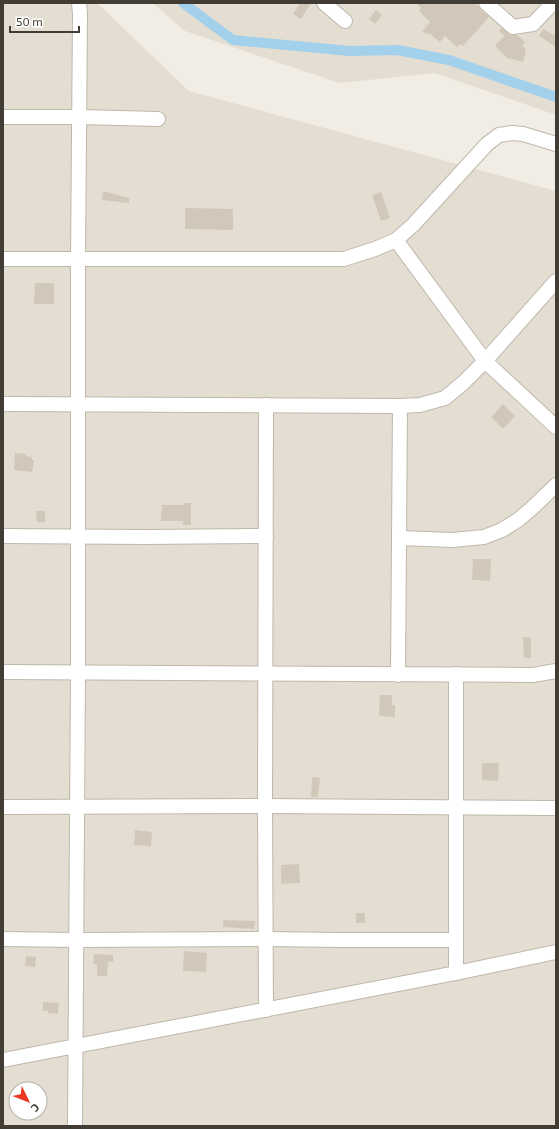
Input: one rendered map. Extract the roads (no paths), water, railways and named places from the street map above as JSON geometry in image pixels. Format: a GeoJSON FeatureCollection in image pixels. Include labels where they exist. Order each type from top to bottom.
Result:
{"type":"FeatureCollection","features":[{"type":"Feature","properties":{"kind":"street"},"geometry":{"type":"LineString","coordinates":[[75,1126],[78,672],[78,259],[80,117],[79,3]]}},
{"type":"Feature","properties":{"kind":"street"},"geometry":{"type":"LineString","coordinates":[[324,3],[345,20]]}},
{"type":"Feature","properties":{"kind":"street"},"geometry":{"type":"LineString","coordinates":[[486,3],[514,27],[533,24],[553,3]]}},
{"type":"Feature","properties":{"kind":"street"},"geometry":{"type":"LineString","coordinates":[[3,117],[158,119]]}},
{"type":"Feature","properties":{"kind":"street"},"geometry":{"type":"LineString","coordinates":[[3,259],[344,259],[375,249],[396,240],[418,220],[487,144],[499,135],[516,133],[556,144]]}},
{"type":"Feature","properties":{"kind":"street"},"geometry":{"type":"LineString","coordinates":[[396,240],[485,361],[556,427]]}},
{"type":"Feature","properties":{"kind":"street"},"geometry":{"type":"LineString","coordinates":[[3,404],[420,405],[445,398],[463,383],[485,361],[556,281]]}},
{"type":"Feature","properties":{"kind":"street"},"geometry":{"type":"LineString","coordinates":[[266,405],[266,1010]]}},
{"type":"Feature","properties":{"kind":"street"},"geometry":{"type":"LineString","coordinates":[[398,675],[400,406]]}},
{"type":"Feature","properties":{"kind":"street"},"geometry":{"type":"LineString","coordinates":[[399,538],[452,540],[484,537],[502,530],[518,520],[556,485]]}},
{"type":"Feature","properties":{"kind":"street"},"geometry":{"type":"LineString","coordinates":[[3,536],[266,536]]}},
{"type":"Feature","properties":{"kind":"street"},"geometry":{"type":"LineString","coordinates":[[3,672],[533,675],[556,671]]}},
{"type":"Feature","properties":{"kind":"street"},"geometry":{"type":"LineString","coordinates":[[456,674],[456,973]]}},
{"type":"Feature","properties":{"kind":"street"},"geometry":{"type":"LineString","coordinates":[[3,806],[556,808]]}},
{"type":"Feature","properties":{"kind":"street"},"geometry":{"type":"LineString","coordinates":[[3,939],[456,940]]}},
{"type":"Feature","properties":{"kind":"street"},"geometry":{"type":"LineString","coordinates":[[3,1060],[456,973],[556,952]]}},
{"type":"Feature","properties":{"kind":"waterway"},"geometry":{"type":"LineString","coordinates":[[183,3],[233,40],[350,51],[397,50],[449,60],[556,97]]}}]}
